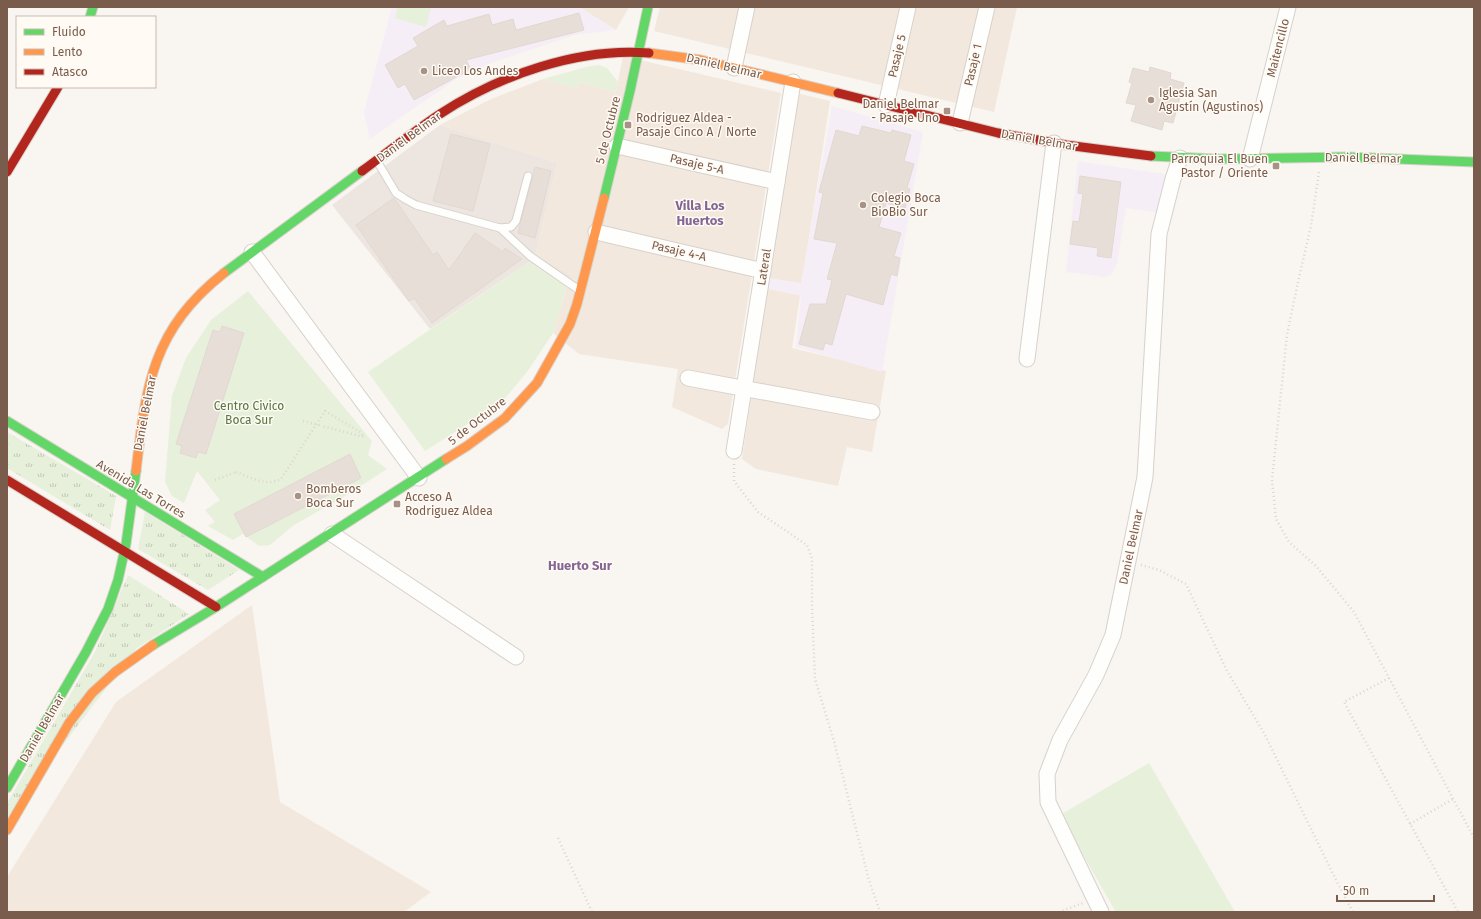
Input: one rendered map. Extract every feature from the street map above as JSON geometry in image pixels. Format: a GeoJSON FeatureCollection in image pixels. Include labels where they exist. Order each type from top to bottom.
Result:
{"type":"FeatureCollection","features":[{"type":"Feature","properties":{"kind":"main road","name":"5 de Octubre"},"geometry":{"type":"LineString","coordinates":[[216,607],[419,478],[488,431],[505,418],[537,383],[570,324],[581,291],[630,91],[648,7]]}},
{"type":"Feature","properties":{"kind":"main road","name":"Daniel Belmar"},"geometry":{"type":"LineString","coordinates":[[7,788],[96,636],[112,598],[125,551],[142,416],[146,397],[152,374],[162,348],[177,320],[214,280],[376,160],[448,109],[515,76],[541,68],[597,55],[638,52],[675,55],[793,82],[1010,136],[1054,144],[1180,158],[1220,160],[1320,157],[1474,162]]}},
{"type":"Feature","properties":{"kind":"main road"},"geometry":{"type":"LineString","coordinates":[[597,55],[612,63]]}},
{"type":"Feature","properties":{"kind":"main road"},"geometry":{"type":"LineString","coordinates":[[623,77],[630,91]]}},
{"type":"Feature","properties":{"kind":"main road"},"geometry":{"type":"LineString","coordinates":[[7,172],[57,88]]}},
{"type":"Feature","properties":{"kind":"main road","name":"Avenida Las Torres"},"geometry":{"type":"LineString","coordinates":[[7,421],[263,577]]}},
{"type":"Feature","properties":{"kind":"main road"},"geometry":{"type":"LineString","coordinates":[[7,480],[216,607]]}},
{"type":"Feature","properties":{"kind":"main road","name":"Daniel Belmar"},"geometry":{"type":"LineString","coordinates":[[7,830],[69,723],[92,693],[128,662],[216,607]]}},
{"type":"Feature","properties":{"kind":"street"},"geometry":{"type":"LineString","coordinates":[[734,68],[747,7]]}},
{"type":"Feature","properties":{"kind":"street","name":"Pasaje 5"},"geometry":{"type":"LineString","coordinates":[[886,105],[908,7]]}},
{"type":"Feature","properties":{"kind":"street","name":"Pasaje 1"},"geometry":{"type":"LineString","coordinates":[[960,124],[987,7]]}},
{"type":"Feature","properties":{"kind":"street","name":"Maitencillo"},"geometry":{"type":"LineString","coordinates":[[1250,159],[1288,7]]}},
{"type":"Feature","properties":{"kind":"street","name":"Lateral"},"geometry":{"type":"LineString","coordinates":[[734,451],[793,82]]}},
{"type":"Feature","properties":{"kind":"street"},"geometry":{"type":"LineString","coordinates":[[1027,359],[1054,144]]}},
{"type":"Feature","properties":{"kind":"street","name":"Pasaje 5-A"},"geometry":{"type":"LineString","coordinates":[[617,146],[777,182]]}},
{"type":"Feature","properties":{"kind":"street","name":"Daniel Belmar"},"geometry":{"type":"LineString","coordinates":[[1101,912],[1048,802],[1047,774],[1060,740],[1096,675],[1114,635],[1145,477],[1159,234],[1180,158]]}},
{"type":"Feature","properties":{"kind":"street","name":"Pasaje 4-A"},"geometry":{"type":"LineString","coordinates":[[596,232],[763,271]]}},
{"type":"Feature","properties":{"kind":"street"},"geometry":{"type":"LineString","coordinates":[[252,252],[419,478]]}},
{"type":"Feature","properties":{"kind":"street"},"geometry":{"type":"LineString","coordinates":[[688,378],[872,412]]}},
{"type":"Feature","properties":{"kind":"street"},"geometry":{"type":"LineString","coordinates":[[332,534],[516,657]]}},
{"type":"Feature","properties":{"kind":"lane"},"geometry":{"type":"LineString","coordinates":[[376,160],[396,193],[405,199],[416,205],[500,228],[511,227],[516,221],[528,176]]}},
{"type":"Feature","properties":{"kind":"lane"},"geometry":{"type":"LineString","coordinates":[[500,228],[530,256],[581,291]]}},
{"type":"Feature","properties":{"kind":"path"},"geometry":{"type":"LineString","coordinates":[[1320,157],[1318,185],[1311,226],[1287,335],[1272,480],[1276,519],[1289,542],[1316,566],[1354,612],[1474,838]]}},
{"type":"Feature","properties":{"kind":"path"},"geometry":{"type":"LineString","coordinates":[[215,480],[236,472],[261,481],[275,482],[281,479],[317,425],[326,411],[360,432],[364,437],[317,425],[303,421]]}},
{"type":"Feature","properties":{"kind":"path"},"geometry":{"type":"LineString","coordinates":[[734,451],[734,481],[758,512],[807,545],[812,559],[812,607],[816,679],[834,741],[868,877],[880,912]]}},
{"type":"Feature","properties":{"kind":"path"},"geometry":{"type":"LineString","coordinates":[[1128,562],[1159,570],[1186,584],[1226,669],[1265,735],[1353,912]]}},
{"type":"Feature","properties":{"kind":"path"},"geometry":{"type":"LineString","coordinates":[[1389,678],[1344,702],[1458,912]]}},
{"type":"Feature","properties":{"kind":"path"},"geometry":{"type":"LineString","coordinates":[[1410,824],[1453,799]]}},
{"type":"Feature","properties":{"kind":"path"},"geometry":{"type":"LineString","coordinates":[[558,838],[592,912]]}},
{"type":"Feature","properties":{"kind":"path"},"geometry":{"type":"LineString","coordinates":[[1059,912],[1095,898]]}},
{"type":"Feature","properties":{"kind":"shaded area","name":"Liceo Los Andes"},"geometry":{"type":"Polygon","coordinates":[[[392,7],[579,7],[616,30],[575,35],[491,63],[456,79],[370,139],[364,112],[392,7]]]}},
{"type":"Feature","properties":{"kind":"shaded area"},"geometry":{"type":"Polygon","coordinates":[[[579,7],[629,7],[616,30],[579,7]]]}},
{"type":"Feature","properties":{"kind":"shaded area"},"geometry":{"type":"Polygon","coordinates":[[[660,7],[1017,7],[994,112],[654,31],[660,7]]]}},
{"type":"Feature","properties":{"kind":"shaded area"},"geometry":{"type":"Polygon","coordinates":[[[623,56],[781,93],[728,424],[722,429],[672,407],[678,369],[579,354],[553,333],[569,279],[535,255],[557,163],[440,125],[491,99],[543,79],[577,88],[579,82],[616,92],[623,56]]]}},
{"type":"Feature","properties":{"kind":"shaded area"},"geometry":{"type":"Polygon","coordinates":[[[796,93],[830,101],[792,348],[886,371],[872,452],[847,447],[838,486],[756,469],[742,459],[796,93]]]}},
{"type":"Feature","properties":{"kind":"shaded area","name":"Colegio Boca BioBio Sur"},"geometry":{"type":"Polygon","coordinates":[[[832,106],[923,132],[882,372],[796,347],[801,296],[768,289],[769,278],[801,283],[832,106]]]}},
{"type":"Feature","properties":{"kind":"shaded area"},"geometry":{"type":"Polygon","coordinates":[[[440,125],[557,163],[535,255],[571,276],[567,285],[529,262],[430,329],[332,205],[440,125]]]}},
{"type":"Feature","properties":{"kind":"shaded area"},"geometry":{"type":"Polygon","coordinates":[[[1078,161],[1170,175],[1161,213],[1126,208],[1117,264],[1112,274],[1105,277],[1066,272],[1078,161]]]}},
{"type":"Feature","properties":{"kind":"shaded area"},"geometry":{"type":"Polygon","coordinates":[[[252,605],[280,802],[431,892],[404,912],[7,912],[7,877],[116,702],[252,605]]]}},
{"type":"Feature","properties":{"kind":"green space"},"geometry":{"type":"Polygon","coordinates":[[[398,7],[431,7],[426,27],[395,18],[398,7]]]}},
{"type":"Feature","properties":{"kind":"green space"},"geometry":{"type":"Polygon","coordinates":[[[599,65],[607,68],[618,82],[616,92],[579,82],[577,88],[543,79],[586,67],[599,65]]]}},
{"type":"Feature","properties":{"kind":"green space"},"geometry":{"type":"Polygon","coordinates":[[[529,262],[567,285],[553,333],[527,372],[501,403],[425,451],[368,372],[529,262]]]}},
{"type":"Feature","properties":{"kind":"green space","name":"Centro Civico Boca Sur"},"geometry":{"type":"Polygon","coordinates":[[[248,291],[372,441],[368,455],[387,469],[345,496],[294,525],[270,545],[259,546],[243,534],[233,540],[208,526],[215,522],[205,510],[220,500],[197,471],[184,503],[172,496],[165,482],[172,396],[186,358],[211,320],[248,291]]]}},
{"type":"Feature","properties":{"kind":"green space"},"geometry":{"type":"Polygon","coordinates":[[[7,432],[116,496],[110,530],[7,468],[7,432]]]}},
{"type":"Feature","properties":{"kind":"green space"},"geometry":{"type":"Polygon","coordinates":[[[145,512],[239,570],[208,590],[138,549],[145,512]]]}},
{"type":"Feature","properties":{"kind":"green space"},"geometry":{"type":"Polygon","coordinates":[[[128,575],[189,614],[137,648],[7,818],[7,803],[95,652],[128,575]]]}},
{"type":"Feature","properties":{"kind":"green space"},"geometry":{"type":"Polygon","coordinates":[[[1149,763],[1235,912],[1116,912],[1060,815],[1149,763]]]}},
{"type":"Feature","properties":{"kind":"building"},"geometry":{"type":"Polygon","coordinates":[[[579,13],[584,30],[466,60],[471,69],[414,100],[405,84],[398,88],[385,65],[418,46],[413,38],[444,20],[447,26],[489,14],[492,25],[513,19],[516,30],[579,13]]]}},
{"type":"Feature","properties":{"kind":"building","name":"Iglesia San Agustín (Agustinos)"},"geometry":{"type":"Polygon","coordinates":[[[1150,67],[1171,73],[1170,79],[1184,83],[1173,123],[1164,121],[1162,130],[1131,121],[1136,105],[1126,103],[1132,83],[1129,82],[1133,68],[1149,72],[1150,67]]]}},
{"type":"Feature","properties":{"kind":"building"},"geometry":{"type":"Polygon","coordinates":[[[862,126],[891,133],[892,130],[911,135],[904,161],[914,164],[907,188],[910,189],[905,208],[886,203],[879,227],[901,233],[894,256],[900,258],[897,276],[891,274],[883,305],[846,294],[832,345],[825,343],[823,350],[799,344],[810,304],[826,304],[832,280],[827,279],[837,243],[814,239],[823,193],[819,192],[836,130],[859,136],[862,126]]]}},
{"type":"Feature","properties":{"kind":"building"},"geometry":{"type":"Polygon","coordinates":[[[451,134],[490,144],[473,211],[433,201],[451,134]]]}},
{"type":"Feature","properties":{"kind":"building"},"geometry":{"type":"Polygon","coordinates":[[[535,167],[551,171],[535,238],[518,233],[535,167]]]}},
{"type":"Feature","properties":{"kind":"building"},"geometry":{"type":"Polygon","coordinates":[[[1080,176],[1121,182],[1111,258],[1097,256],[1098,248],[1070,244],[1073,221],[1079,222],[1083,194],[1078,193],[1080,176]]]}},
{"type":"Feature","properties":{"kind":"building"},"geometry":{"type":"Polygon","coordinates":[[[394,198],[433,255],[437,252],[449,270],[475,233],[503,252],[505,248],[522,259],[432,323],[414,298],[409,301],[356,225],[394,198]]]}},
{"type":"Feature","properties":{"kind":"building"},"geometry":{"type":"Polygon","coordinates":[[[222,326],[244,333],[206,454],[198,452],[196,458],[180,453],[182,446],[176,444],[213,330],[220,332],[222,326]]]}},
{"type":"Feature","properties":{"kind":"building","name":"Bomberos Boca Sur"},"geometry":{"type":"Polygon","coordinates":[[[350,454],[361,478],[246,537],[234,514],[350,454]]]}},
{"type":"Feature","properties":{"kind":"traffic: fast"},"geometry":{"type":"LineString","coordinates":[[90,16],[93,7]]}},
{"type":"Feature","properties":{"kind":"traffic: fast"},"geometry":{"type":"LineString","coordinates":[[604,198],[630,91],[648,7]]}},
{"type":"Feature","properties":{"kind":"traffic: fast"},"geometry":{"type":"LineString","coordinates":[[1151,156],[1217,159],[1347,157],[1474,162]]}},
{"type":"Feature","properties":{"kind":"traffic: fast"},"geometry":{"type":"LineString","coordinates":[[224,273],[362,171]]}},
{"type":"Feature","properties":{"kind":"traffic: fast"},"geometry":{"type":"LineString","coordinates":[[7,421],[263,577]]}},
{"type":"Feature","properties":{"kind":"traffic: fast"},"geometry":{"type":"LineString","coordinates":[[153,645],[216,607],[446,459]]}},
{"type":"Feature","properties":{"kind":"traffic: fast"},"geometry":{"type":"LineString","coordinates":[[7,788],[86,652],[108,609],[118,580],[126,544],[136,471]]}},
{"type":"Feature","properties":{"kind":"traffic: slow"},"geometry":{"type":"LineString","coordinates":[[649,53],[701,60],[838,93]]}},
{"type":"Feature","properties":{"kind":"traffic: slow"},"geometry":{"type":"LineString","coordinates":[[446,459],[467,446],[505,418],[537,383],[570,324],[577,304],[604,198]]}},
{"type":"Feature","properties":{"kind":"traffic: slow"},"geometry":{"type":"LineString","coordinates":[[136,471],[149,386],[157,361],[167,338],[181,316],[200,294],[224,273]]}},
{"type":"Feature","properties":{"kind":"traffic: slow"},"geometry":{"type":"LineString","coordinates":[[7,830],[69,723],[92,693],[115,672],[153,645]]}},
{"type":"Feature","properties":{"kind":"traffic: jam"},"geometry":{"type":"LineString","coordinates":[[362,171],[440,114],[463,100],[513,76],[567,60],[595,55],[622,52],[649,53]]}},
{"type":"Feature","properties":{"kind":"traffic: jam"},"geometry":{"type":"LineString","coordinates":[[7,172],[57,88]]}},
{"type":"Feature","properties":{"kind":"traffic: jam"},"geometry":{"type":"LineString","coordinates":[[838,93],[998,133],[1066,145],[1151,156]]}},
{"type":"Feature","properties":{"kind":"traffic: jam"},"geometry":{"type":"LineString","coordinates":[[7,480],[216,607]]}},
{"type":"Feature","properties":{"kind":"place","name":"Liceo Los Andes"},"geometry":{"type":"Point","coordinates":[424,71]}},
{"type":"Feature","properties":{"kind":"place","name":"Iglesia San Agustín (Agustinos)"},"geometry":{"type":"Point","coordinates":[1151,100]}},
{"type":"Feature","properties":{"kind":"place","name":"Daniel Belmar - Pasaje Uno"},"geometry":{"type":"Point","coordinates":[947,111]}},
{"type":"Feature","properties":{"kind":"place","name":"Rodriguez Aldea - Pasaje Cinco A / Norte"},"geometry":{"type":"Point","coordinates":[628,125]}},
{"type":"Feature","properties":{"kind":"place","name":"Parroquia El Buen Pastor / Oriente"},"geometry":{"type":"Point","coordinates":[1276,166]}},
{"type":"Feature","properties":{"kind":"place","name":"Colegio Boca BioBio Sur"},"geometry":{"type":"Point","coordinates":[863,205]}},
{"type":"Feature","properties":{"kind":"place","name":"Bomberos Boca Sur"},"geometry":{"type":"Point","coordinates":[298,496]}},
{"type":"Feature","properties":{"kind":"place","name":"Acceso A Rodriguez Aldea"},"geometry":{"type":"Point","coordinates":[397,504]}},
{"type":"Feature","properties":{"kind":"district","name":"Villa Los Huertos"},"geometry":{"type":"Point","coordinates":[700,212]}},
{"type":"Feature","properties":{"kind":"district","name":"Huerto Sur"},"geometry":{"type":"Point","coordinates":[580,565]}}]}
